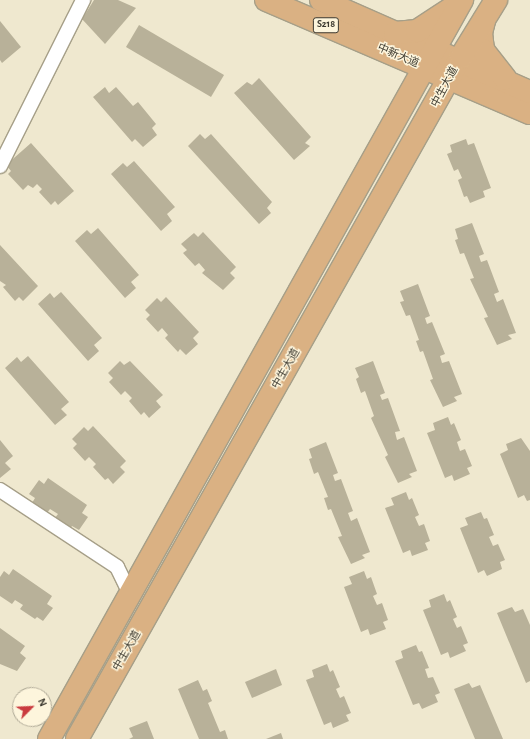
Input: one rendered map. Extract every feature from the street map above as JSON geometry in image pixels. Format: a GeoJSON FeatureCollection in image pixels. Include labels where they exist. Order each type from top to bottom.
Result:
{"type":"FeatureCollection","features":[{"type":"Feature","properties":{"kind":"main road","name":"中新大道"},"geometry":{"type":"LineString","coordinates":[[266,0],[391,42],[428,58],[458,60],[515,92],[530,113]]}},
{"type":"Feature","properties":{"kind":"main road","name":"中新大道"},"geometry":{"type":"LineString","coordinates":[[321,0],[391,42]]}},
{"type":"Feature","properties":{"kind":"main road"},"geometry":{"type":"LineString","coordinates":[[403,106],[406,83],[403,70],[391,42],[424,28],[462,0]]}},
{"type":"Feature","properties":{"kind":"main road"},"geometry":{"type":"LineString","coordinates":[[49,739],[403,106],[428,58],[462,0]]}},
{"type":"Feature","properties":{"kind":"main road"},"geometry":{"type":"LineString","coordinates":[[428,58],[458,60],[456,20],[462,0]]}},
{"type":"Feature","properties":{"kind":"main road","name":"中生大道"},"geometry":{"type":"LineString","coordinates":[[77,739],[429,117],[458,60],[496,0]]}},
{"type":"Feature","properties":{"kind":"main road"},"geometry":{"type":"LineString","coordinates":[[484,18],[481,33],[483,50],[493,66],[515,92]]}},
{"type":"Feature","properties":{"kind":"main road"},"geometry":{"type":"LineString","coordinates":[[428,58],[434,96],[429,117]]}},
{"type":"Feature","properties":{"kind":"street"},"geometry":{"type":"LineString","coordinates":[[0,166],[83,0]]}},
{"type":"Feature","properties":{"kind":"street"},"geometry":{"type":"LineString","coordinates":[[0,490],[117,568],[130,594]]}},
{"type":"Feature","properties":{"kind":"building"},"geometry":{"type":"Polygon","coordinates":[[[94,0],[118,0],[136,8],[105,44],[82,19],[94,0]]]}},
{"type":"Feature","properties":{"kind":"building"},"geometry":{"type":"Polygon","coordinates":[[[0,21],[21,47],[2,63],[0,60],[0,21]]]}},
{"type":"Feature","properties":{"kind":"building"},"geometry":{"type":"Polygon","coordinates":[[[139,25],[224,75],[211,97],[126,47],[139,25]]]}},
{"type":"Feature","properties":{"kind":"building"},"geometry":{"type":"Polygon","coordinates":[[[259,78],[311,137],[305,143],[310,146],[294,160],[234,93],[247,82],[252,85],[259,78]]]}},
{"type":"Feature","properties":{"kind":"building"},"geometry":{"type":"Polygon","coordinates":[[[105,87],[109,93],[116,87],[133,106],[138,102],[156,124],[152,128],[157,135],[143,147],[135,139],[132,142],[93,97],[105,87]]]}},
{"type":"Feature","properties":{"kind":"building"},"geometry":{"type":"Polygon","coordinates":[[[200,134],[205,139],[211,134],[272,202],[267,208],[271,213],[259,224],[188,146],[200,134]]]}},
{"type":"Feature","properties":{"kind":"building"},"geometry":{"type":"Polygon","coordinates":[[[466,139],[468,145],[474,143],[491,188],[483,191],[485,197],[470,203],[467,196],[464,197],[458,180],[462,178],[458,169],[454,171],[447,154],[452,152],[450,145],[466,139]]]}},
{"type":"Feature","properties":{"kind":"building"},"geometry":{"type":"Polygon","coordinates":[[[31,143],[74,191],[58,205],[55,201],[51,205],[39,192],[42,189],[37,184],[33,188],[28,185],[23,190],[8,174],[11,171],[6,165],[31,143]]]}},
{"type":"Feature","properties":{"kind":"building"},"geometry":{"type":"Polygon","coordinates":[[[134,161],[175,207],[167,214],[172,221],[161,231],[111,174],[123,163],[127,167],[134,161]]]}},
{"type":"Feature","properties":{"kind":"building"},"geometry":{"type":"Polygon","coordinates":[[[472,223],[484,254],[479,256],[481,262],[487,260],[499,292],[494,294],[497,302],[503,299],[516,333],[508,335],[512,339],[497,345],[484,318],[488,317],[470,279],[474,278],[464,253],[460,254],[455,240],[458,239],[455,229],[472,223]]]}},
{"type":"Feature","properties":{"kind":"building"},"geometry":{"type":"Polygon","coordinates":[[[98,228],[139,275],[131,282],[136,288],[125,298],[75,241],[87,230],[91,234],[98,228]]]}},
{"type":"Feature","properties":{"kind":"building"},"geometry":{"type":"Polygon","coordinates":[[[203,232],[236,267],[230,273],[235,278],[223,290],[202,273],[205,270],[199,263],[195,266],[183,253],[187,250],[181,244],[194,233],[198,237],[203,232]]]}},
{"type":"Feature","properties":{"kind":"building"},"geometry":{"type":"Polygon","coordinates":[[[0,245],[38,286],[23,301],[19,297],[15,301],[3,287],[6,285],[0,281],[0,245]]]}},
{"type":"Feature","properties":{"kind":"building"},"geometry":{"type":"Polygon","coordinates":[[[418,284],[430,316],[425,318],[427,324],[432,322],[445,354],[440,356],[442,363],[449,361],[462,394],[454,397],[457,401],[443,407],[430,380],[433,379],[423,351],[420,352],[416,341],[419,340],[410,315],[406,316],[400,302],[404,301],[400,291],[418,284]]]}},
{"type":"Feature","properties":{"kind":"building"},"geometry":{"type":"Polygon","coordinates":[[[61,292],[102,338],[94,345],[99,351],[88,361],[38,304],[50,293],[54,298],[61,292]]]}},
{"type":"Feature","properties":{"kind":"building"},"geometry":{"type":"Polygon","coordinates":[[[166,297],[199,332],[193,338],[198,344],[186,355],[180,349],[178,352],[165,338],[168,335],[162,328],[158,332],[146,319],[150,315],[145,310],[157,298],[161,302],[166,297]]]}},
{"type":"Feature","properties":{"kind":"building"},"geometry":{"type":"Polygon","coordinates":[[[28,356],[69,402],[61,409],[67,415],[55,425],[5,368],[17,357],[21,362],[28,356]]]}},
{"type":"Feature","properties":{"kind":"building"},"geometry":{"type":"Polygon","coordinates":[[[120,361],[124,365],[130,361],[163,395],[156,401],[161,407],[149,418],[144,412],[141,415],[129,401],[132,398],[125,391],[121,395],[109,382],[113,378],[108,373],[120,361]]]}},
{"type":"Feature","properties":{"kind":"building"},"geometry":{"type":"Polygon","coordinates":[[[373,361],[385,393],[380,395],[382,400],[388,398],[400,431],[395,432],[397,440],[404,437],[417,471],[409,474],[412,477],[398,483],[385,457],[388,455],[371,418],[374,416],[365,391],[361,393],[356,379],[359,377],[355,368],[373,361]]]}},
{"type":"Feature","properties":{"kind":"building"},"geometry":{"type":"Polygon","coordinates":[[[448,417],[451,425],[454,423],[461,440],[457,442],[460,451],[465,449],[472,466],[467,468],[470,474],[454,481],[452,475],[445,478],[427,433],[435,430],[433,423],[448,417]]]}},
{"type":"Feature","properties":{"kind":"building"},"geometry":{"type":"Polygon","coordinates":[[[93,426],[126,461],[120,467],[125,472],[113,484],[108,478],[105,480],[93,467],[96,464],[89,457],[85,461],[73,448],[77,444],[72,439],[84,427],[88,431],[93,426]]]}},
{"type":"Feature","properties":{"kind":"building"},"geometry":{"type":"Polygon","coordinates":[[[521,438],[530,451],[530,500],[527,501],[524,495],[518,498],[500,454],[508,450],[506,444],[521,438]]]}},
{"type":"Feature","properties":{"kind":"building"},"geometry":{"type":"Polygon","coordinates":[[[0,440],[13,456],[5,463],[11,469],[0,478],[0,440]]]}},
{"type":"Feature","properties":{"kind":"building"},"geometry":{"type":"Polygon","coordinates":[[[326,442],[338,473],[333,475],[335,481],[341,479],[353,511],[348,513],[351,521],[357,518],[370,552],[362,555],[365,558],[351,564],[338,537],[342,536],[331,509],[328,510],[324,498],[328,497],[318,472],[314,474],[309,459],[312,458],[309,449],[326,442]]]}},
{"type":"Feature","properties":{"kind":"building"},"geometry":{"type":"Polygon","coordinates":[[[48,478],[87,505],[82,513],[88,517],[79,530],[72,526],[70,529],[55,518],[58,514],[50,509],[47,513],[32,503],[35,498],[29,494],[39,480],[44,484],[48,478]]]}},
{"type":"Feature","properties":{"kind":"building"},"geometry":{"type":"Polygon","coordinates":[[[406,492],[409,500],[412,498],[419,515],[415,517],[419,526],[424,524],[430,541],[425,543],[428,550],[412,556],[410,550],[403,553],[385,508],[394,505],[391,498],[406,492]]]}},
{"type":"Feature","properties":{"kind":"building"},"geometry":{"type":"Polygon","coordinates":[[[481,512],[484,519],[487,518],[494,535],[489,537],[493,546],[498,544],[505,560],[500,562],[502,569],[487,576],[484,570],[478,573],[460,528],[468,525],[465,518],[481,512]]]}},
{"type":"Feature","properties":{"kind":"building"},"geometry":{"type":"Polygon","coordinates":[[[13,569],[52,596],[47,604],[53,608],[43,621],[37,617],[35,619],[20,609],[23,605],[15,600],[12,604],[0,596],[0,577],[4,571],[9,575],[13,569]]]}},
{"type":"Feature","properties":{"kind":"building"},"geometry":{"type":"Polygon","coordinates":[[[364,571],[367,579],[371,577],[377,594],[373,596],[377,605],[382,603],[388,620],[383,622],[386,629],[370,635],[368,629],[361,632],[344,587],[352,584],[349,577],[364,571]]]}},
{"type":"Feature","properties":{"kind":"building"},"geometry":{"type":"Polygon","coordinates":[[[444,594],[447,602],[450,600],[457,617],[453,619],[457,628],[461,626],[468,643],[463,645],[466,651],[450,658],[448,652],[441,655],[423,610],[431,607],[429,600],[444,594]]]}},
{"type":"Feature","properties":{"kind":"building"},"geometry":{"type":"Polygon","coordinates":[[[512,607],[515,612],[523,609],[530,625],[530,681],[526,683],[497,613],[512,607]]]}},
{"type":"Feature","properties":{"kind":"building"},"geometry":{"type":"Polygon","coordinates":[[[0,628],[25,646],[20,653],[26,658],[17,671],[0,664],[0,628]]]}},
{"type":"Feature","properties":{"kind":"building"},"geometry":{"type":"Polygon","coordinates":[[[416,645],[419,652],[422,651],[429,668],[425,669],[428,678],[433,677],[440,693],[435,695],[438,702],[422,709],[419,703],[413,705],[395,661],[403,658],[401,651],[416,645]]]}},
{"type":"Feature","properties":{"kind":"building"},"geometry":{"type":"Polygon","coordinates":[[[327,664],[330,672],[333,670],[340,687],[336,689],[340,698],[344,696],[351,713],[346,715],[349,721],[333,728],[331,722],[324,725],[306,680],[314,677],[312,670],[327,664]]]}},
{"type":"Feature","properties":{"kind":"building"},"geometry":{"type":"Polygon","coordinates":[[[276,669],[282,685],[252,698],[245,682],[276,669]]]}},
{"type":"Feature","properties":{"kind":"building"},"geometry":{"type":"Polygon","coordinates":[[[198,680],[203,691],[207,689],[212,701],[208,703],[220,732],[225,730],[228,739],[199,739],[178,689],[198,680]]]}},
{"type":"Feature","properties":{"kind":"building"},"geometry":{"type":"Polygon","coordinates":[[[469,683],[472,688],[480,685],[503,739],[475,739],[454,689],[469,683]]]}},
{"type":"Feature","properties":{"kind":"building"},"geometry":{"type":"Polygon","coordinates":[[[147,721],[154,739],[129,739],[133,737],[129,728],[147,721]]]}},
{"type":"Feature","properties":{"kind":"building"},"geometry":{"type":"Polygon","coordinates":[[[281,733],[283,739],[266,739],[281,733]]]}}]}
